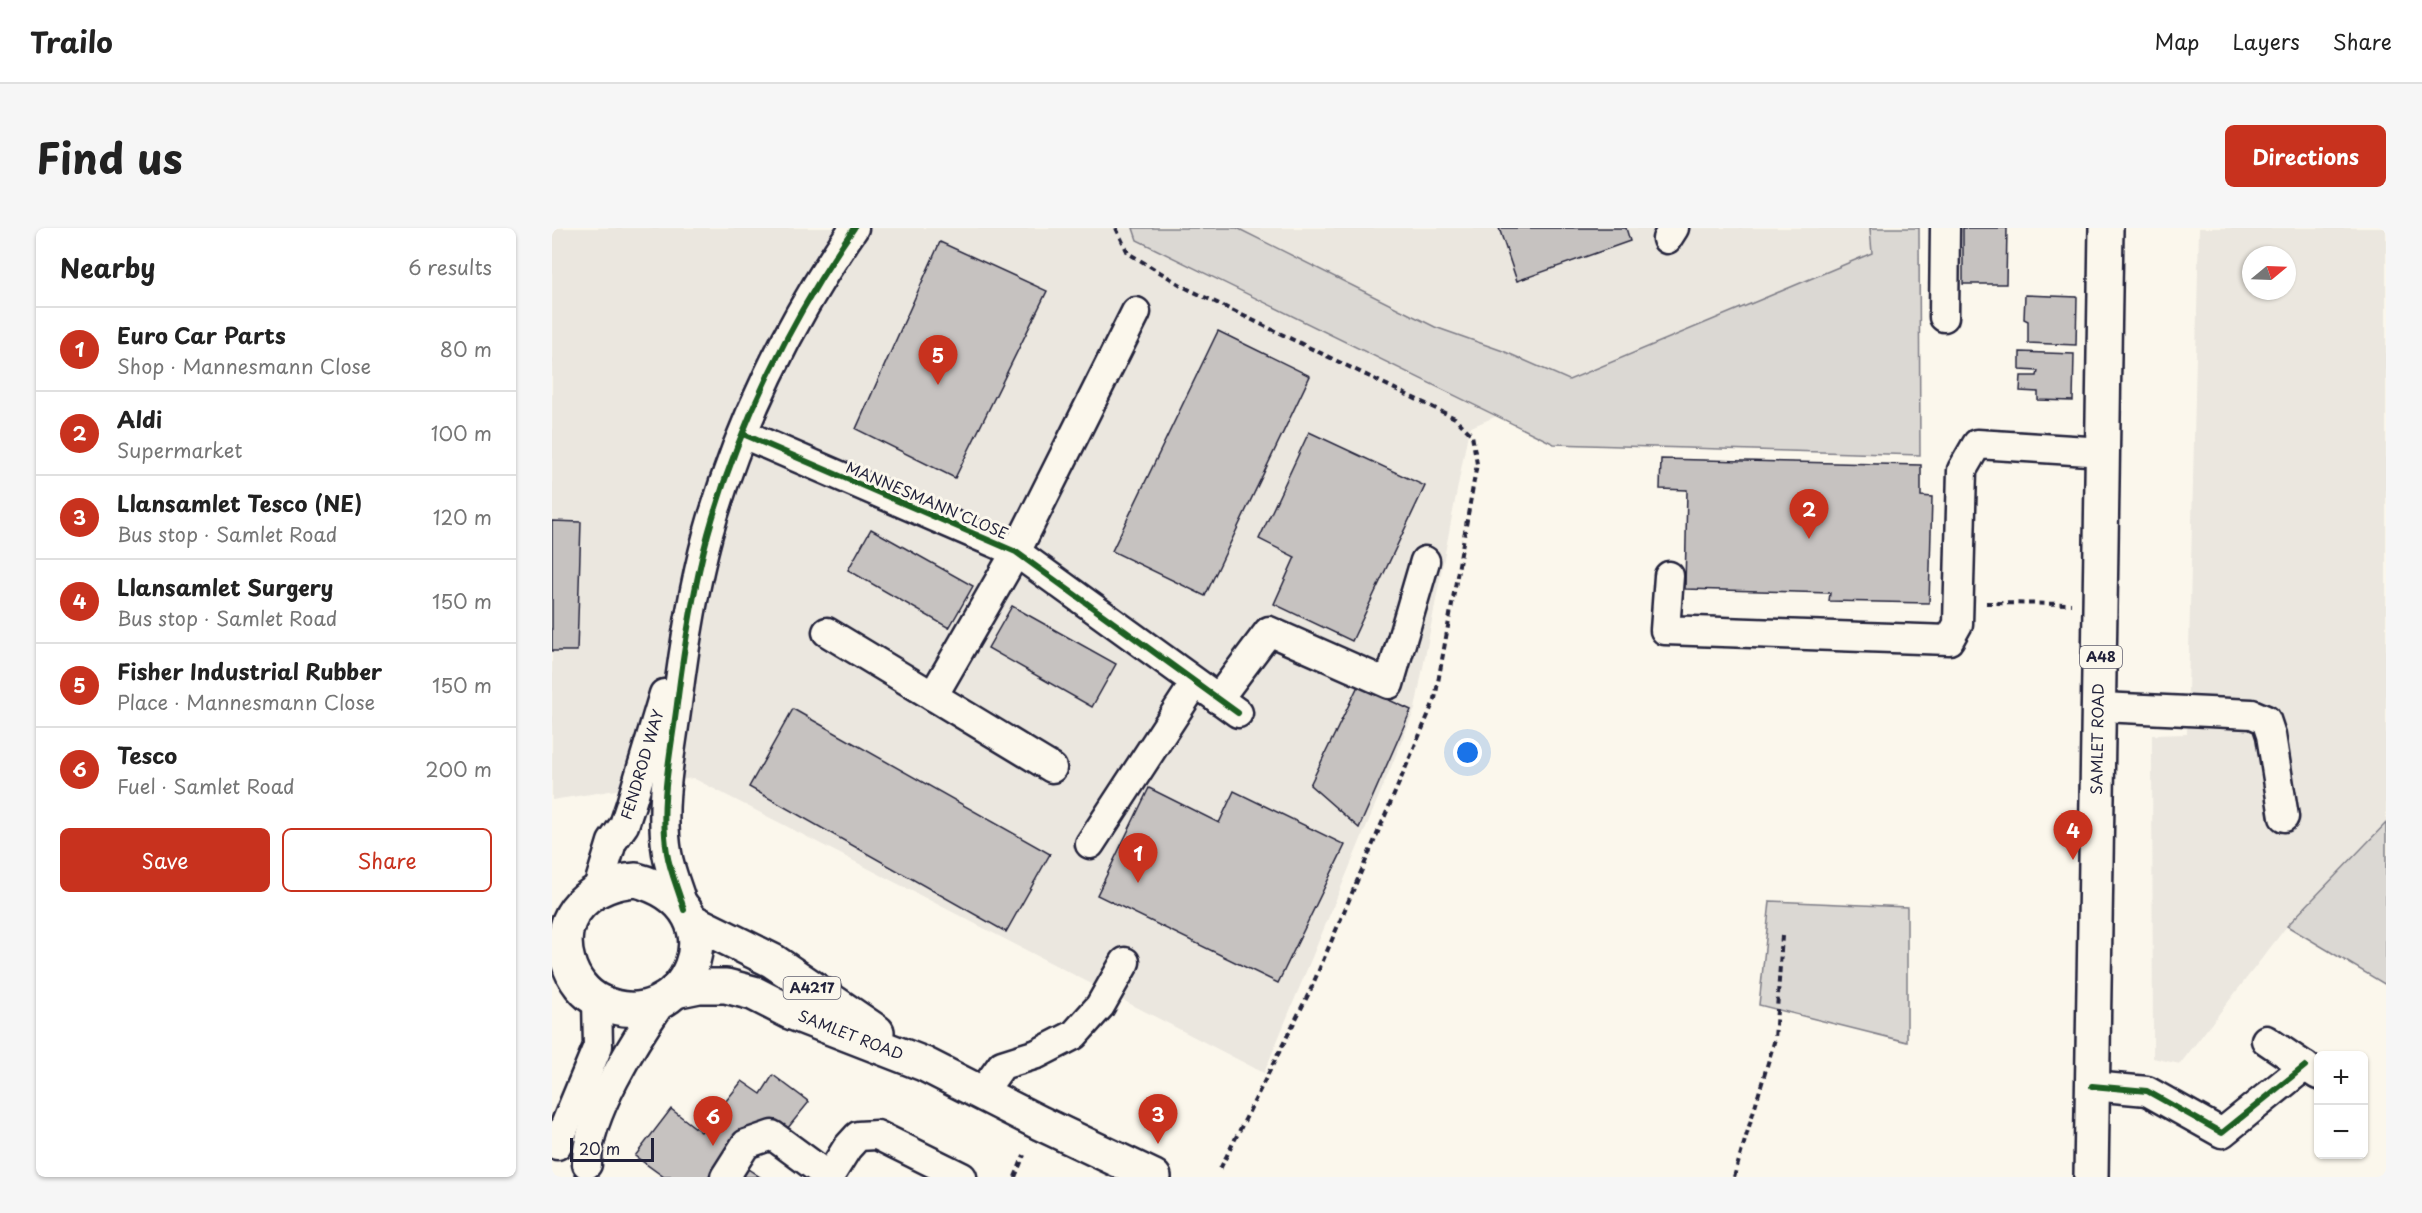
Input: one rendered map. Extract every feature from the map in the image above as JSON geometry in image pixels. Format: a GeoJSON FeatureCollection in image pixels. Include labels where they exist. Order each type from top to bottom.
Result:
{"type":"FeatureCollection","features":[{"type":"Feature","properties":{"kind":"main road","name":"SAMLET ROAD"},"geometry":{"type":"LineString","coordinates":[[2091,1177],[2101,706],[2106,228]]}},
{"type":"Feature","properties":{"kind":"main road"},"geometry":{"type":"LineString","coordinates":[[552,978],[612,1007],[629,1010],[646,1008],[669,996],[686,977],[693,961],[689,916],[671,895],[655,885],[636,880],[616,882],[575,903],[568,924],[567,959],[573,975],[590,995]]}},
{"type":"Feature","properties":{"kind":"main road","name":"SAMLET ROAD"},"geometry":{"type":"LineString","coordinates":[[689,916],[773,960],[924,1064]]}},
{"type":"Feature","properties":{"kind":"main road","name":"SAMLET ROAD"},"geometry":{"type":"LineString","coordinates":[[669,996],[699,986],[726,986],[753,993],[790,1012],[924,1064],[1154,1177]]}},
{"type":"Feature","properties":{"kind":"main road"},"geometry":{"type":"LineString","coordinates":[[2084,1177],[2091,1145]]}},
{"type":"Feature","properties":{"kind":"street","name":"FENDROD WAY"},"geometry":{"type":"LineString","coordinates":[[689,916],[667,854],[664,810],[685,638],[708,536],[722,487],[743,434],[779,356],[820,278],[854,228]]}},
{"type":"Feature","properties":{"kind":"street"},"geometry":{"type":"LineString","coordinates":[[1944,317],[1946,228]]}},
{"type":"Feature","properties":{"kind":"street"},"geometry":{"type":"LineString","coordinates":[[933,696],[1016,552],[1136,312]]}},
{"type":"Feature","properties":{"kind":"street","name":"MANNESMANN CLOSE"},"geometry":{"type":"LineString","coordinates":[[743,434],[1016,552],[1228,706],[1269,631],[1389,684],[1425,561]]}},
{"type":"Feature","properties":{"kind":"street"},"geometry":{"type":"LineString","coordinates":[[1669,576],[1665,630],[1949,640],[1958,624],[1962,470],[1977,444],[2104,452]]}},
{"type":"Feature","properties":{"kind":"street"},"geometry":{"type":"LineString","coordinates":[[827,632],[1052,768]]}},
{"type":"Feature","properties":{"kind":"street","name":"FENDROD WAY"},"geometry":{"type":"LineString","coordinates":[[575,903],[627,814],[666,689],[685,638]]}},
{"type":"Feature","properties":{"kind":"street"},"geometry":{"type":"LineString","coordinates":[[1090,844],[1195,683]]}},
{"type":"Feature","properties":{"kind":"street"},"geometry":{"type":"LineString","coordinates":[[2101,706],[2252,714],[2266,720],[2271,735],[2284,817]]}},
{"type":"Feature","properties":{"kind":"street"},"geometry":{"type":"LineString","coordinates":[[981,1094],[1002,1065],[1037,1054],[1074,1035],[1100,1006],[1125,962]]}},
{"type":"Feature","properties":{"kind":"street"},"geometry":{"type":"LineString","coordinates":[[589,1171],[569,1148],[555,1145],[598,1046],[590,995]]}},
{"type":"Feature","properties":{"kind":"street"},"geometry":{"type":"LineString","coordinates":[[589,1171],[587,1146],[627,1053],[669,996]]}},
{"type":"Feature","properties":{"kind":"street"},"geometry":{"type":"LineString","coordinates":[[2092,1086],[2147,1091],[2222,1133],[2312,1070],[2266,1040]]}},
{"type":"Feature","properties":{"kind":"street"},"geometry":{"type":"LineString","coordinates":[[725,1177],[746,1144],[772,1135],[829,1177],[847,1148],[858,1136],[877,1135],[962,1177]]}},
{"type":"Feature","properties":{"kind":"path"},"geometry":{"type":"LineString","coordinates":[[1959,602],[2102,604]]}},
{"type":"Feature","properties":{"kind":"path"},"geometry":{"type":"LineString","coordinates":[[1734,1177],[1775,1039],[1782,936]]}},
{"type":"Feature","properties":{"kind":"path"},"geometry":{"type":"LineString","coordinates":[[1015,1177],[1023,1155]]}},
{"type":"Feature","properties":{"kind":"shaded area"},"geometry":{"type":"Polygon","coordinates":[[[552,228],[1870,228],[1872,253],[1469,428],[1415,709],[1264,1073],[693,778],[552,800],[552,228]]]}},
{"type":"Feature","properties":{"kind":"shaded area"},"geometry":{"type":"Polygon","coordinates":[[[1133,228],[1237,228],[1435,327],[1503,351],[1569,380],[1872,253],[1870,228],[1919,228],[1920,455],[1554,444],[1137,240],[1133,228]]]}},
{"type":"Feature","properties":{"kind":"shaded area"},"geometry":{"type":"Polygon","coordinates":[[[2199,228],[2386,228],[2386,823],[2287,926],[2180,1064],[2153,1058],[2152,735],[2187,734],[2199,228]]]}},
{"type":"Feature","properties":{"kind":"shaded area"},"geometry":{"type":"Polygon","coordinates":[[[2386,823],[2386,985],[2287,926],[2386,823]]]}},
{"type":"Feature","properties":{"kind":"shaded area"},"geometry":{"type":"Polygon","coordinates":[[[1770,901],[1907,907],[1907,1042],[1759,1005],[1770,901]]]}},
{"type":"Feature","properties":{"kind":"building"},"geometry":{"type":"Polygon","coordinates":[[[1499,228],[1626,228],[1630,241],[1517,281],[1499,228]]]}},
{"type":"Feature","properties":{"kind":"building"},"geometry":{"type":"Polygon","coordinates":[[[1963,228],[2007,228],[2006,284],[1963,284],[1963,228]]]}},
{"type":"Feature","properties":{"kind":"building"},"geometry":{"type":"Polygon","coordinates":[[[940,242],[1047,291],[955,478],[856,429],[940,242]]]}},
{"type":"Feature","properties":{"kind":"building"},"geometry":{"type":"Polygon","coordinates":[[[2025,295],[2077,297],[2076,345],[2028,343],[2028,321],[2024,319],[2025,295]]]}},
{"type":"Feature","properties":{"kind":"building"},"geometry":{"type":"Polygon","coordinates":[[[1218,331],[1310,376],[1205,596],[1112,551],[1218,331]]]}},
{"type":"Feature","properties":{"kind":"building"},"geometry":{"type":"Polygon","coordinates":[[[2020,352],[2074,354],[2073,401],[2038,400],[2038,392],[2020,391],[2021,376],[2037,376],[2038,371],[2020,370],[2020,352]]]}},
{"type":"Feature","properties":{"kind":"building"},"geometry":{"type":"Polygon","coordinates":[[[1309,432],[1425,486],[1352,641],[1274,604],[1295,557],[1259,539],[1309,432]]]}},
{"type":"Feature","properties":{"kind":"building"},"geometry":{"type":"Polygon","coordinates":[[[1661,459],[1921,465],[1921,496],[1932,497],[1929,603],[1829,601],[1830,593],[1685,589],[1687,490],[1660,489],[1661,459]]]}},
{"type":"Feature","properties":{"kind":"building"},"geometry":{"type":"Polygon","coordinates":[[[552,521],[581,522],[577,651],[552,651],[552,521]]]}},
{"type":"Feature","properties":{"kind":"building"},"geometry":{"type":"Polygon","coordinates":[[[871,529],[973,586],[949,628],[848,570],[871,529]]]}},
{"type":"Feature","properties":{"kind":"building"},"geometry":{"type":"Polygon","coordinates":[[[1012,606],[1116,664],[1092,707],[988,648],[1012,606]]]}},
{"type":"Feature","properties":{"kind":"building"},"geometry":{"type":"Polygon","coordinates":[[[1358,686],[1411,710],[1359,828],[1310,785],[1358,686]]]}},
{"type":"Feature","properties":{"kind":"building"},"geometry":{"type":"Polygon","coordinates":[[[793,709],[1050,854],[1006,932],[749,787],[793,709]]]}},
{"type":"Feature","properties":{"kind":"building"},"geometry":{"type":"Polygon","coordinates":[[[1149,788],[1219,823],[1234,791],[1345,845],[1278,983],[1097,895],[1149,788]]]}},
{"type":"Feature","properties":{"kind":"building"},"geometry":{"type":"Polygon","coordinates":[[[773,1075],[809,1102],[774,1145],[765,1134],[742,1165],[760,1177],[664,1177],[635,1156],[671,1109],[701,1132],[742,1081],[761,1094],[773,1075]]]}},
{"type":"Feature","properties":{"kind":"cycle path"},"geometry":{"type":"LineString","coordinates":[[684,910],[667,853],[665,797],[693,597],[708,534],[734,454],[768,375],[808,299],[854,228]]}},
{"type":"Feature","properties":{"kind":"cycle path"},"geometry":{"type":"LineString","coordinates":[[743,434],[1016,552],[1238,713]]}},
{"type":"Feature","properties":{"kind":"cycle path"},"geometry":{"type":"LineString","coordinates":[[2092,1086],[2147,1091],[2222,1133],[2305,1066]]}},
{"type":"Feature","properties":{"kind":"place","name":"Fisher Industrial Rubber"},"geometry":{"type":"Point","coordinates":[938,385]}},
{"type":"Feature","properties":{"kind":"place","name":"Aldi"},"geometry":{"type":"Point","coordinates":[1809,539]}},
{"type":"Feature","properties":{"kind":"place","name":"Llansamlet Surgery"},"geometry":{"type":"Point","coordinates":[2073,860]}},
{"type":"Feature","properties":{"kind":"place","name":"Euro Car Parts"},"geometry":{"type":"Point","coordinates":[1138,883]}},
{"type":"Feature","properties":{"kind":"place","name":"Llansamlet Tesco (NE)"},"geometry":{"type":"Point","coordinates":[1158,1144]}},
{"type":"Feature","properties":{"kind":"place","name":"Tesco"},"geometry":{"type":"Point","coordinates":[713,1146]}}]}
